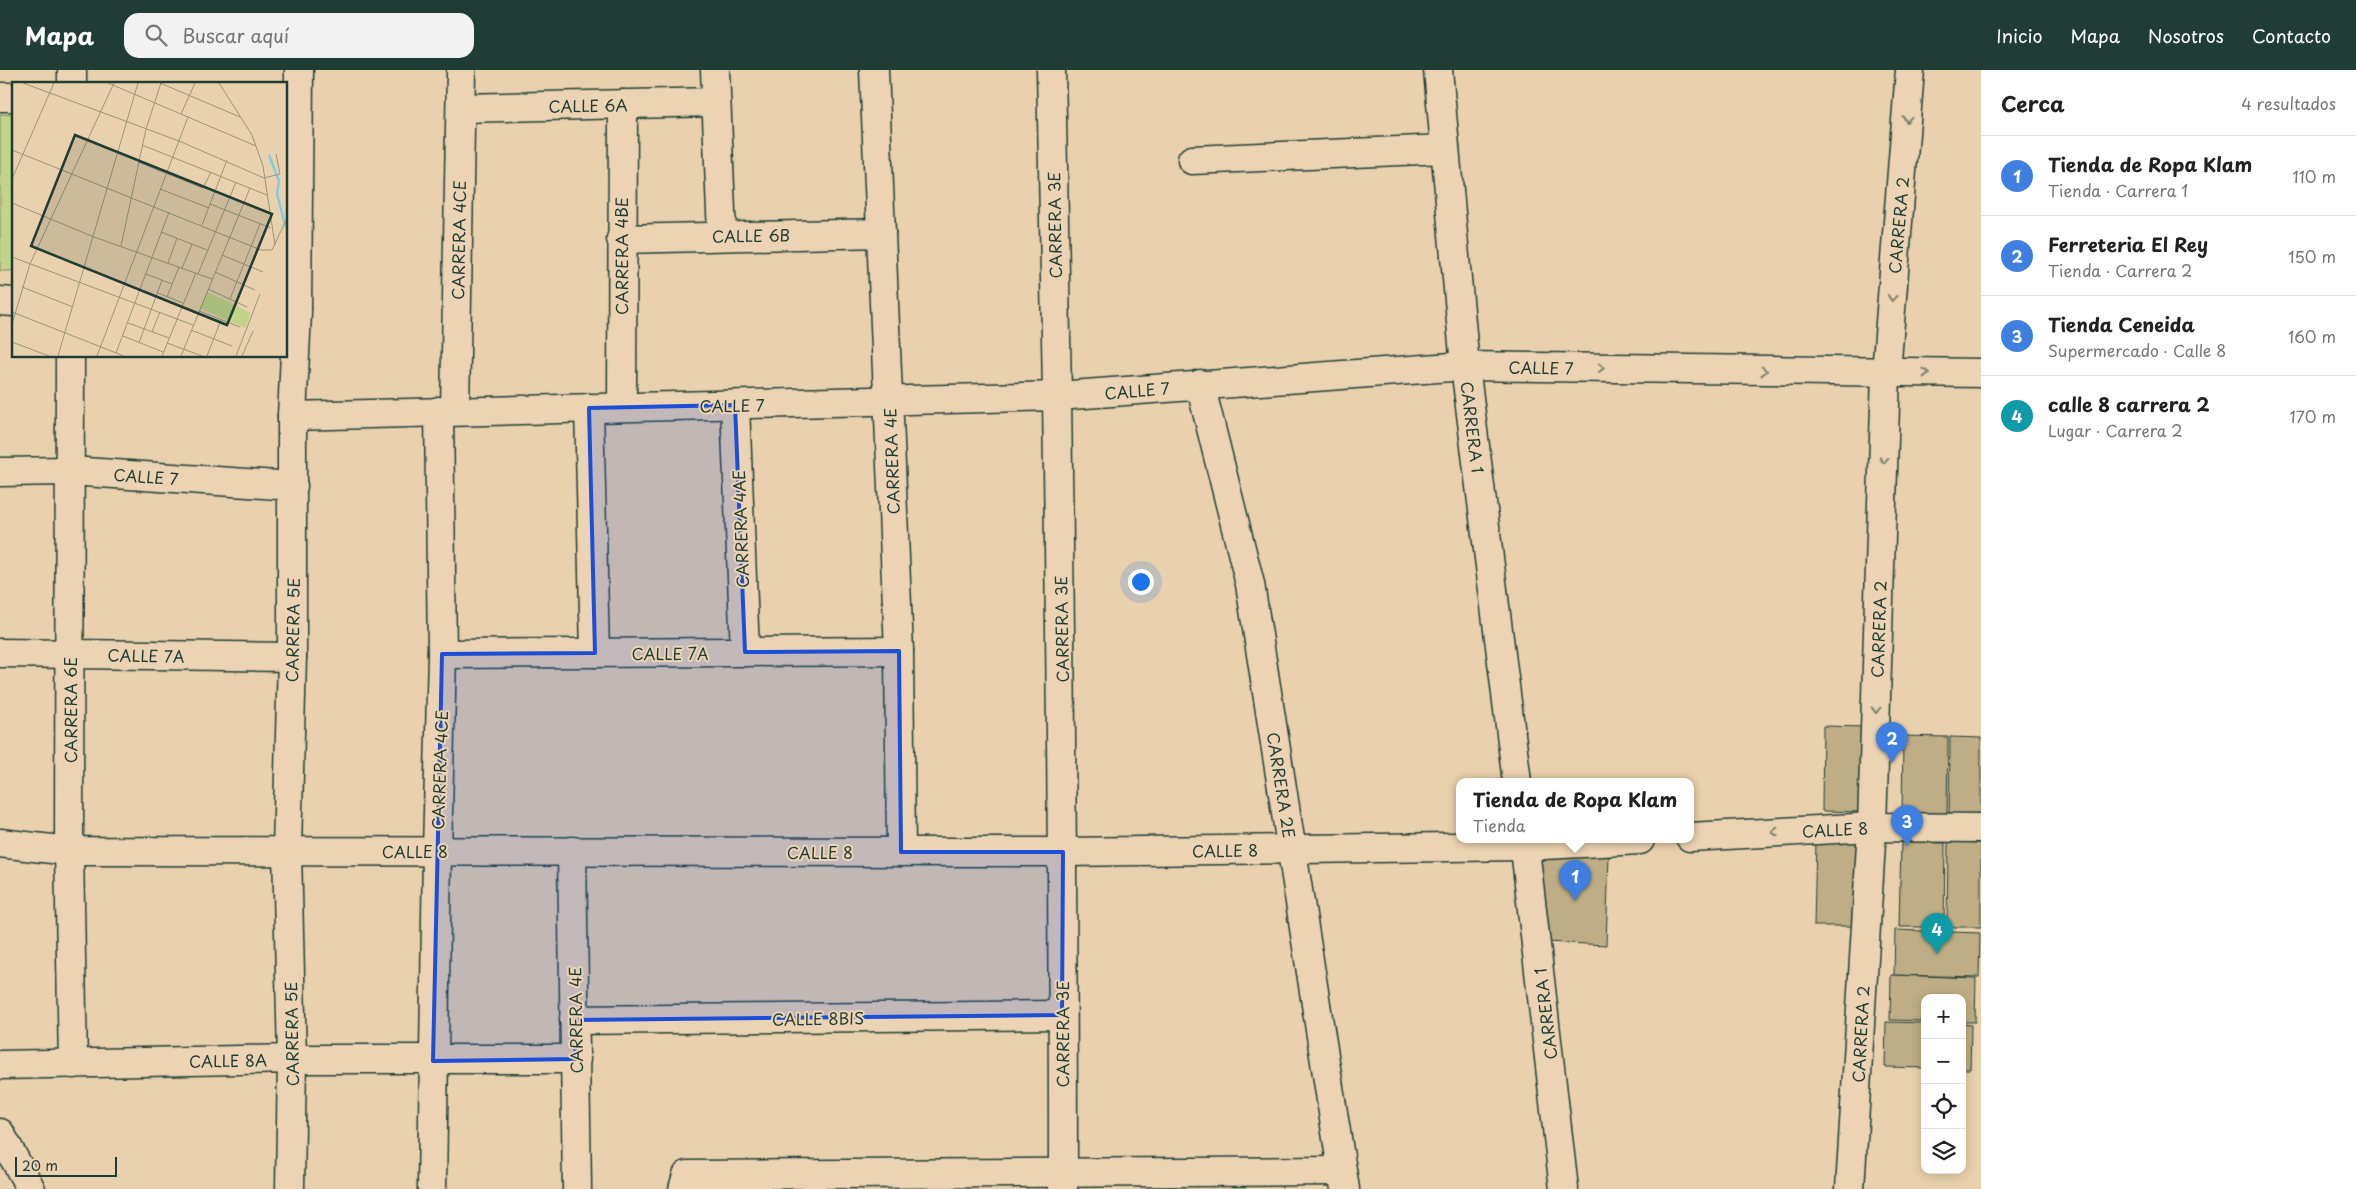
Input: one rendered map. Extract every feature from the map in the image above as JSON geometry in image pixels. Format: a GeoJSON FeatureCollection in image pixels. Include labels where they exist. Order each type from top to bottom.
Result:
{"type":"FeatureCollection","features":[{"type":"Feature","properties":{"kind":"street","name":"CARRERA 4CE"},"geometry":{"type":"LineString","coordinates":[[432,1189],[437,851],[447,411],[461,108],[461,70]]}},
{"type":"Feature","properties":{"kind":"street"},"geometry":{"type":"LineString","coordinates":[[715,70],[722,236]]}},
{"type":"Feature","properties":{"kind":"street","name":"CARRERA 4E"},"geometry":{"type":"LineString","coordinates":[[874,70],[899,651],[901,852]]}},
{"type":"Feature","properties":{"kind":"street","name":"CARRERA 3E"},"geometry":{"type":"LineString","coordinates":[[1051,70],[1058,396],[1063,852],[1063,1181]]}},
{"type":"Feature","properties":{"kind":"street","name":"CARRERA 1"},"geometry":{"type":"LineString","coordinates":[[1438,70],[1465,366],[1516,778]]}},
{"type":"Feature","properties":{"kind":"street","name":"CARRERA 2"},"geometry":{"type":"LineString","coordinates":[[1850,1189],[1872,827],[1886,373],[1910,70]]}},
{"type":"Feature","properties":{"kind":"street","name":"CARRERA 5E"},"geometry":{"type":"LineString","coordinates":[[290,1189],[292,1059],[287,850],[292,657],[294,86]]}},
{"type":"Feature","properties":{"kind":"street","name":"CALLE 6A"},"geometry":{"type":"LineString","coordinates":[[461,108],[716,102]]}},
{"type":"Feature","properties":{"kind":"street","name":"CARRERA 4BE"},"geometry":{"type":"LineString","coordinates":[[622,407],[621,238],[623,104]]}},
{"type":"Feature","properties":{"kind":"street"},"geometry":{"type":"LineString","coordinates":[[1192,160],[1445,148]]}},
{"type":"Feature","properties":{"kind":"street","name":"CALLE 6B"},"geometry":{"type":"LineString","coordinates":[[621,238],[881,233]]}},
{"type":"Feature","properties":{"kind":"street","name":"CARRERA 6E"},"geometry":{"type":"LineString","coordinates":[[70,358],[69,851],[73,1064]]}},
{"type":"Feature","properties":{"kind":"street","name":"CALLE 7"},"geometry":{"type":"LineString","coordinates":[[292,416],[1058,396],[1200,384],[1465,366],[1981,373]]}},
{"type":"Feature","properties":{"kind":"street","name":"CARRERA 2E"},"geometry":{"type":"LineString","coordinates":[[1200,384],[1250,584],[1344,1180]]}},
{"type":"Feature","properties":{"kind":"street","name":"CARRERA 4AE"},"geometry":{"type":"LineString","coordinates":[[736,405],[745,652]]}},
{"type":"Feature","properties":{"kind":"street"},"geometry":{"type":"LineString","coordinates":[[589,408],[595,653]]}},
{"type":"Feature","properties":{"kind":"street","name":"CALLE 7"},"geometry":{"type":"LineString","coordinates":[[0,472],[70,471],[293,486]]}},
{"type":"Feature","properties":{"kind":"street","name":"CALLE 7A"},"geometry":{"type":"LineString","coordinates":[[442,654],[899,651]]}},
{"type":"Feature","properties":{"kind":"street","name":"CALLE 7A"},"geometry":{"type":"LineString","coordinates":[[0,653],[292,657]]}},
{"type":"Feature","properties":{"kind":"street","name":"CALLE 8"},"geometry":{"type":"LineString","coordinates":[[1694,837],[1872,827],[1981,828]]}},
{"type":"Feature","properties":{"kind":"street","name":"CALLE 8"},"geometry":{"type":"LineString","coordinates":[[0,843],[69,851],[1063,852],[1525,843]]}},
{"type":"Feature","properties":{"kind":"street","name":"CARRERA 1"},"geometry":{"type":"LineString","coordinates":[[1525,843],[1564,1189]]}},
{"type":"Feature","properties":{"kind":"street","name":"CARRERA 4E"},"geometry":{"type":"LineString","coordinates":[[572,851],[578,1189]]}},
{"type":"Feature","properties":{"kind":"street","name":"CALLE 8BIS"},"geometry":{"type":"LineString","coordinates":[[574,1020],[1062,1015]]}},
{"type":"Feature","properties":{"kind":"street","name":"CALLE 8A"},"geometry":{"type":"LineString","coordinates":[[0,1065],[292,1059],[433,1061],[576,1060]]}},
{"type":"Feature","properties":{"kind":"street"},"geometry":{"type":"LineString","coordinates":[[0,1133],[32,1189]]}},
{"type":"Feature","properties":{"kind":"street"},"geometry":{"type":"LineString","coordinates":[[683,1189],[687,1175],[1063,1181],[1344,1180]]}},
{"type":"Feature","properties":{"kind":"highlighted area"},"geometry":{"type":"Polygon","coordinates":[[[735,405],[745,652],[899,651],[901,852],[1063,852],[1062,1015],[574,1020],[576,1059],[433,1061],[442,654],[595,653],[589,408],[735,405]]]}},
{"type":"Feature","properties":{"kind":"green space"},"geometry":{"type":"Polygon","coordinates":[[[0,114],[12,115],[12,271],[0,271],[0,114]]]}},
{"type":"Feature","properties":{"kind":"building"},"geometry":{"type":"Polygon","coordinates":[[[1823,726],[1868,727],[1866,812],[1822,811],[1823,726]]]}},
{"type":"Feature","properties":{"kind":"building"},"geometry":{"type":"Polygon","coordinates":[[[1903,736],[1948,737],[1947,821],[1902,820],[1903,736]]]}},
{"type":"Feature","properties":{"kind":"building"},"geometry":{"type":"Polygon","coordinates":[[[1950,737],[1981,738],[1981,822],[1949,822],[1950,737]]]}},
{"type":"Feature","properties":{"kind":"building"},"geometry":{"type":"Polygon","coordinates":[[[1816,841],[1861,841],[1859,926],[1814,926],[1816,841]]]}},
{"type":"Feature","properties":{"kind":"building"},"geometry":{"type":"Polygon","coordinates":[[[1901,842],[1945,843],[1944,927],[1899,927],[1901,842]]]}},
{"type":"Feature","properties":{"kind":"building"},"geometry":{"type":"Polygon","coordinates":[[[1948,842],[1981,843],[1981,927],[1947,927],[1948,842]]]}},
{"type":"Feature","properties":{"kind":"building"},"geometry":{"type":"Polygon","coordinates":[[[1609,855],[1606,945],[1547,942],[1539,859],[1609,855]]]}},
{"type":"Feature","properties":{"kind":"building"},"geometry":{"type":"Polygon","coordinates":[[[1895,930],[1980,933],[1979,977],[1894,975],[1895,930]]]}},
{"type":"Feature","properties":{"kind":"building"},"geometry":{"type":"Polygon","coordinates":[[[1891,975],[1976,978],[1975,1022],[1966,1022],[1966,994],[1921,994],[1921,1021],[1890,1020],[1891,975]]]}},
{"type":"Feature","properties":{"kind":"building"},"geometry":{"type":"Polygon","coordinates":[[[1886,1022],[1921,1023],[1921,1068],[1885,1067],[1886,1022]]]}},
{"type":"Feature","properties":{"kind":"building"},"geometry":{"type":"Polygon","coordinates":[[[1966,1024],[1971,1025],[1970,1069],[1966,1069],[1966,1024]]]}},
{"type":"Feature","properties":{"kind":"place","name":"Ferreteria El Rey"},"geometry":{"type":"Point","coordinates":[1892,763]}},
{"type":"Feature","properties":{"kind":"place","name":"Tienda Ceneida"},"geometry":{"type":"Point","coordinates":[1907,846]}},
{"type":"Feature","properties":{"kind":"place","name":"Tienda de Ropa Klam"},"geometry":{"type":"Point","coordinates":[1575,901]}},
{"type":"Feature","properties":{"kind":"place","name":"calle 8 carrera 2"},"geometry":{"type":"Point","coordinates":[1937,954]}}]}
